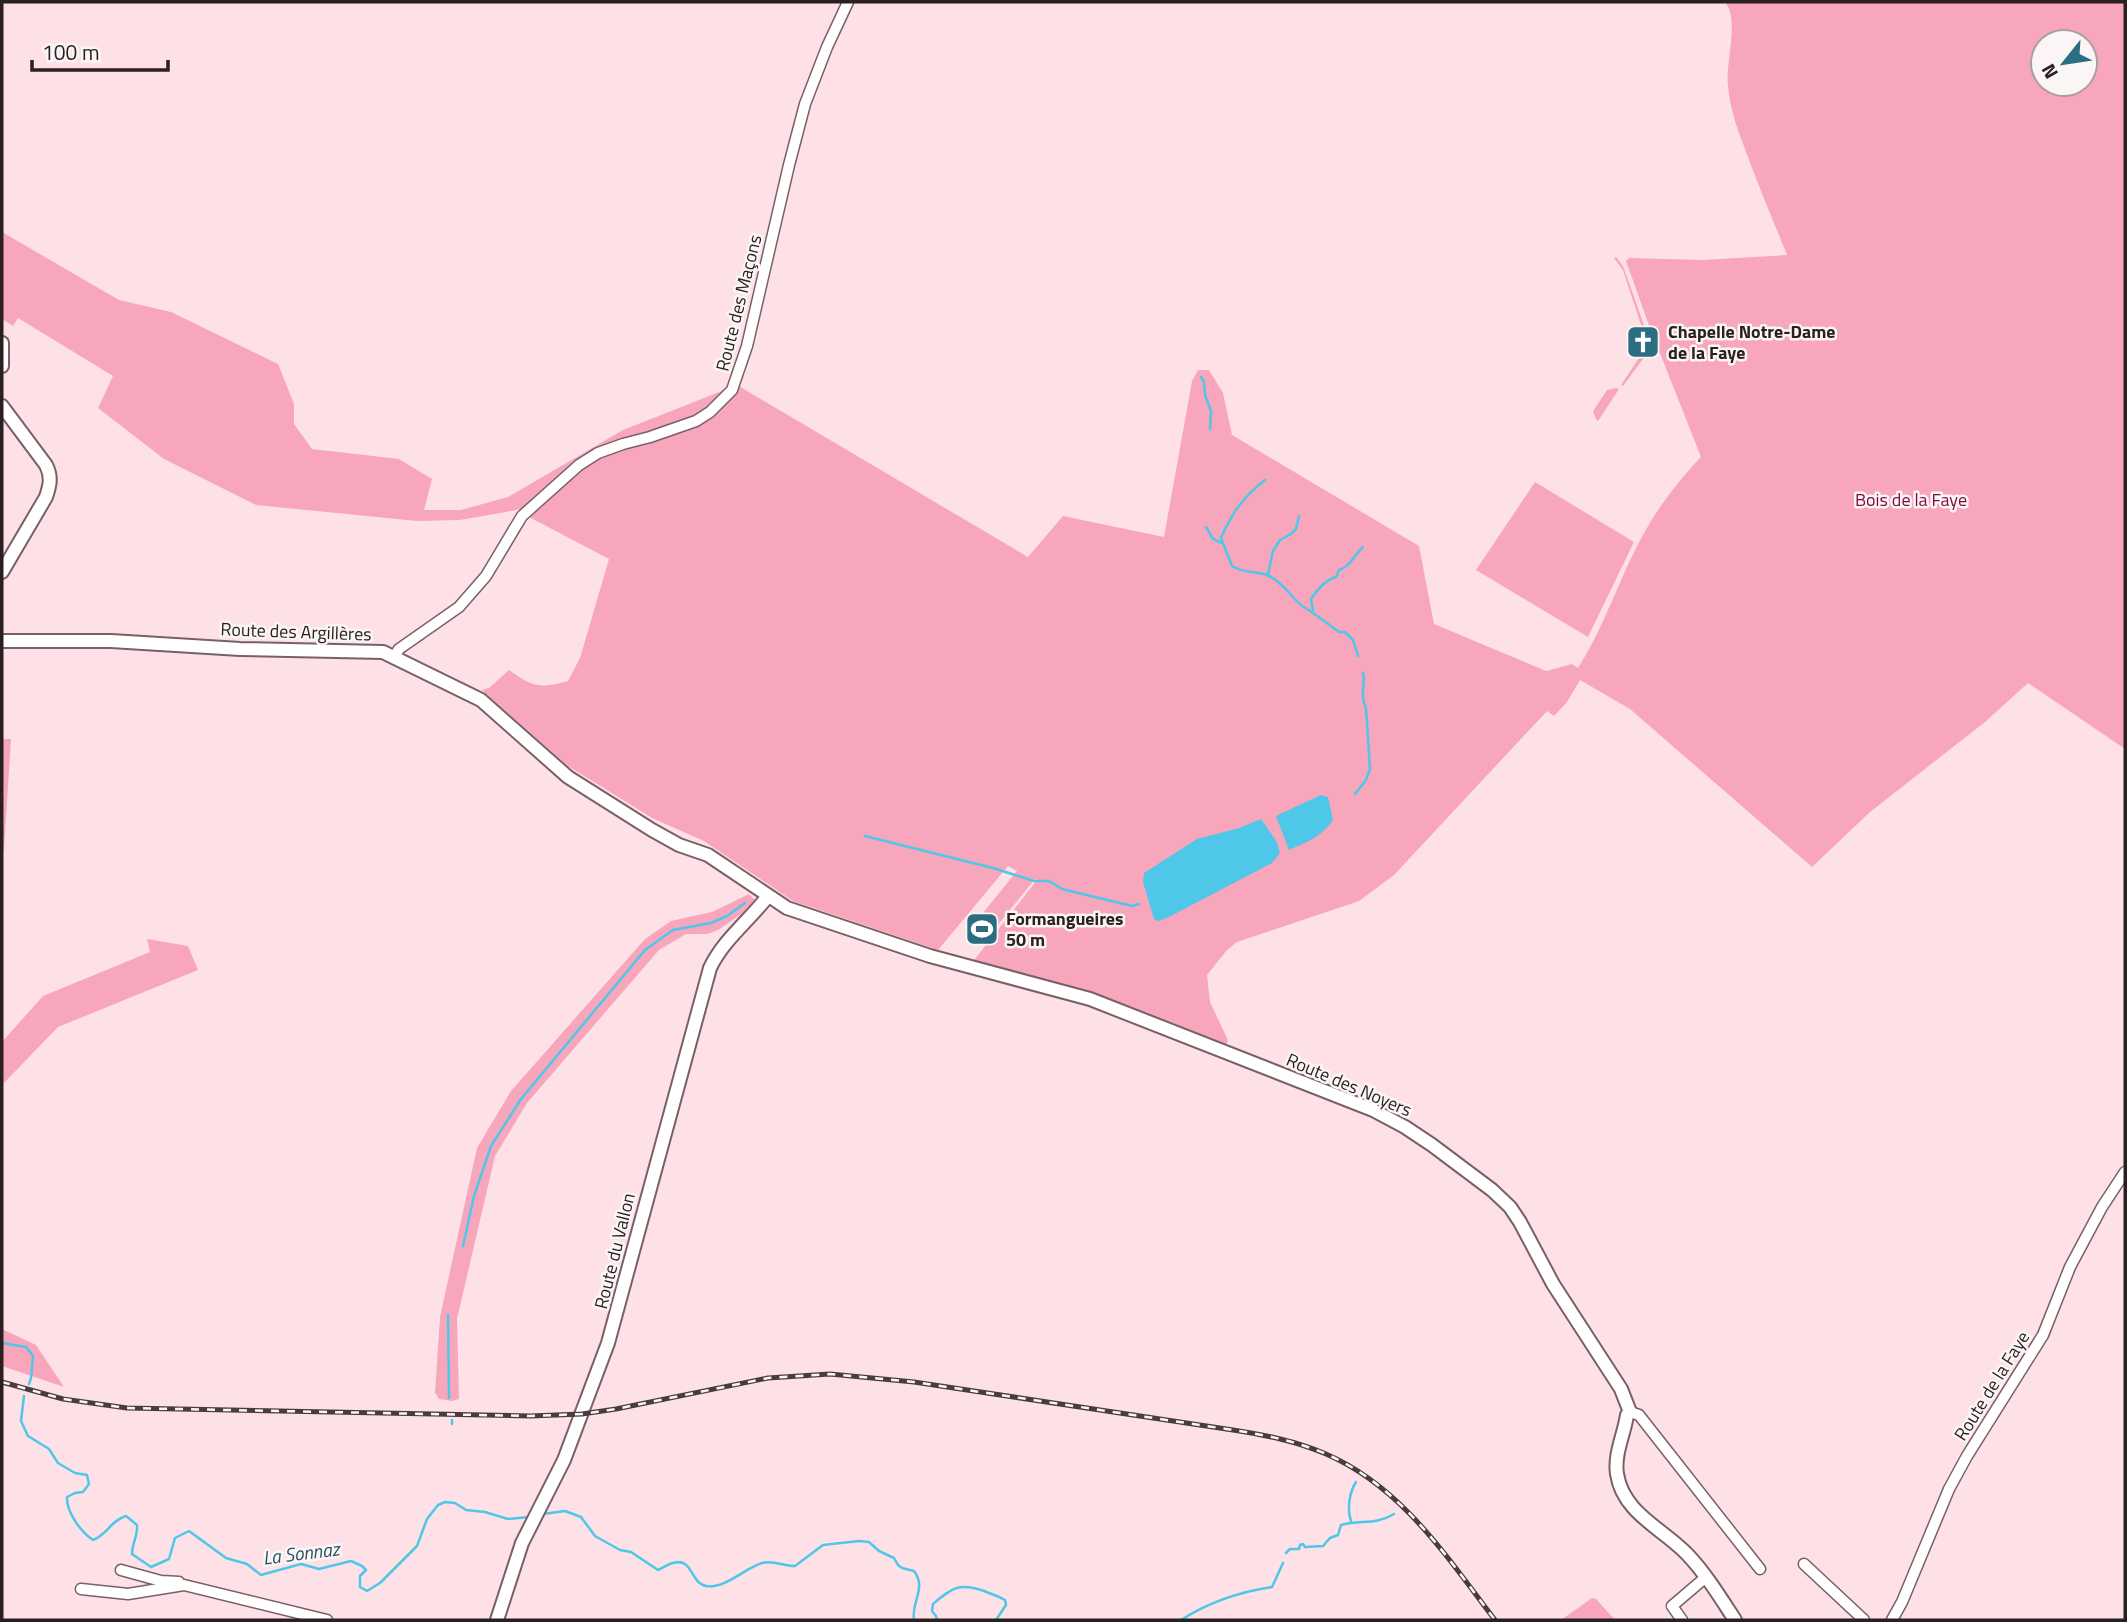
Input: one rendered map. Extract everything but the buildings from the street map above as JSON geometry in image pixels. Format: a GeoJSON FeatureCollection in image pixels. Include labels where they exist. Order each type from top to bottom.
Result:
{"type":"FeatureCollection","features":[{"type":"Feature","properties":{"kind":"street","name":"Route des Maçons"},"geometry":{"type":"LineString","coordinates":[[394,657],[400,649],[459,607],[486,576],[522,516],[579,465],[611,448],[650,438],[696,421],[710,412],[732,390],[747,346],[805,104],[848,2]]}},
{"type":"Feature","properties":{"kind":"street"},"geometry":{"type":"LineString","coordinates":[[2,343],[2,366]]}},
{"type":"Feature","properties":{"kind":"street"},"geometry":{"type":"LineString","coordinates":[[2,406],[50,474],[46,497],[2,572]]}},
{"type":"Feature","properties":{"kind":"street","name":"Route des Argillères"},"geometry":{"type":"LineString","coordinates":[[2,641],[111,641],[240,649],[374,651],[394,657],[481,700],[568,777],[652,830],[679,845],[708,855],[768,896]]}},
{"type":"Feature","properties":{"kind":"street","name":"Route des Noyers"},"geometry":{"type":"LineString","coordinates":[[768,896],[803,914],[929,956],[1090,999],[1369,1109],[1405,1127],[1474,1176],[1510,1207],[1553,1284],[1621,1389],[1630,1412]]}},
{"type":"Feature","properties":{"kind":"street","name":"Route du Vallon"},"geometry":{"type":"LineString","coordinates":[[497,1620],[517,1556],[564,1460],[608,1343],[710,968],[726,941],[758,910],[768,896]]}},
{"type":"Feature","properties":{"kind":"street","name":"Route de la Faye"},"geometry":{"type":"LineString","coordinates":[[1892,1620],[1966,1456],[2043,1335],[2070,1267],[2102,1207],[2125,1172]]}},
{"type":"Feature","properties":{"kind":"street"},"geometry":{"type":"LineString","coordinates":[[1735,1620],[1706,1577],[1676,1543],[1632,1508],[1625,1497],[1617,1473],[1617,1455],[1630,1412],[1639,1415],[1760,1569]]}},
{"type":"Feature","properties":{"kind":"street"},"geometry":{"type":"LineString","coordinates":[[1804,1564],[1864,1620]]}},
{"type":"Feature","properties":{"kind":"street"},"geometry":{"type":"LineString","coordinates":[[121,1570],[161,1581],[177,1581],[184,1585],[327,1620]]}},
{"type":"Feature","properties":{"kind":"street"},"geometry":{"type":"LineString","coordinates":[[1682,1620],[1672,1606],[1706,1577]]}},
{"type":"Feature","properties":{"kind":"street"},"geometry":{"type":"LineString","coordinates":[[81,1589],[128,1594],[184,1585]]}},
{"type":"Feature","properties":{"kind":"green space","name":"Bois de la Faye"},"geometry":{"type":"Polygon","coordinates":[[[1725,2],[2125,2],[2125,749],[2028,683],[1985,722],[1870,812],[1812,867],[1630,709],[1580,680],[1567,702],[1554,716],[1547,711],[1394,875],[1359,901],[1237,942],[1227,950],[1207,975],[1210,1002],[1228,1040],[1226,1046],[971,964],[1037,880],[1035,879],[997,926],[982,914],[1017,871],[1008,866],[938,950],[793,901],[704,841],[652,818],[568,766],[482,690],[489,688],[509,670],[537,685],[568,681],[580,658],[609,559],[529,517],[563,485],[553,481],[522,509],[460,520],[417,521],[256,505],[164,459],[98,408],[113,376],[18,318],[13,326],[2,319],[2,232],[119,300],[171,312],[278,364],[294,404],[294,424],[312,449],[399,459],[432,479],[424,510],[461,510],[508,497],[623,430],[737,385],[1028,557],[1063,516],[1164,537],[1192,381],[1198,370],[1209,370],[1223,393],[1232,435],[1419,546],[1434,624],[1546,671],[1572,664],[1578,668],[1649,525],[1669,494],[1701,457],[1626,261],[1629,258],[1702,260],[1787,255],[1732,111],[1728,76],[1731,19],[1725,2]]]}},
{"type":"Feature","properties":{"kind":"green space"},"geometry":{"type":"Polygon","coordinates":[[[1614,258],[1623,266],[1645,328],[1635,341],[1648,352],[1623,386],[1621,385],[1643,352],[1632,342],[1642,328],[1623,270],[1614,258]]]}},
{"type":"Feature","properties":{"kind":"green space"},"geometry":{"type":"Polygon","coordinates":[[[1619,389],[1598,421],[1593,411],[1607,390],[1619,389]]]}},
{"type":"Feature","properties":{"kind":"green space"},"geometry":{"type":"Polygon","coordinates":[[[1535,482],[1634,542],[1588,637],[1476,570],[1535,482]]]}},
{"type":"Feature","properties":{"kind":"green space"},"geometry":{"type":"Polygon","coordinates":[[[2,739],[11,739],[2,856],[2,739]]]}},
{"type":"Feature","properties":{"kind":"green space"},"geometry":{"type":"Polygon","coordinates":[[[749,894],[755,900],[752,907],[718,930],[707,934],[686,934],[659,950],[527,1103],[495,1156],[457,1319],[459,1399],[439,1399],[435,1393],[440,1317],[477,1148],[511,1091],[645,939],[671,921],[712,912],[749,894]]]}},
{"type":"Feature","properties":{"kind":"green space"},"geometry":{"type":"Polygon","coordinates":[[[147,939],[188,946],[198,970],[58,1027],[2,1085],[2,1042],[43,996],[150,952],[147,939]]]}},
{"type":"Feature","properties":{"kind":"green space"},"geometry":{"type":"Polygon","coordinates":[[[2,1329],[36,1345],[64,1387],[2,1366],[2,1329]]]}},
{"type":"Feature","properties":{"kind":"green space"},"geometry":{"type":"Polygon","coordinates":[[[1592,1598],[1615,1620],[1561,1620],[1592,1598]]]}},
{"type":"Feature","properties":{"kind":"water"},"geometry":{"type":"Polygon","coordinates":[[[1321,795],[1328,797],[1333,820],[1319,835],[1289,850],[1276,816],[1321,795]]]}},
{"type":"Feature","properties":{"kind":"water"},"geometry":{"type":"Polygon","coordinates":[[[1261,819],[1277,842],[1280,853],[1272,863],[1167,918],[1158,921],[1154,919],[1143,882],[1144,873],[1197,839],[1261,819]]]}},
{"type":"Feature","properties":{"kind":"waterway"},"geometry":{"type":"LineString","coordinates":[[1201,377],[1211,411],[1210,429]]}},
{"type":"Feature","properties":{"kind":"waterway"},"geometry":{"type":"LineString","coordinates":[[1265,480],[1239,506],[1221,538],[1232,566],[1275,579],[1302,606],[1339,632],[1345,632],[1353,640],[1358,656]]}},
{"type":"Feature","properties":{"kind":"waterway"},"geometry":{"type":"LineString","coordinates":[[1268,574],[1273,551],[1280,540],[1296,529],[1299,516]]}},
{"type":"Feature","properties":{"kind":"waterway"},"geometry":{"type":"LineString","coordinates":[[1206,527],[1213,539],[1222,543]]}},
{"type":"Feature","properties":{"kind":"waterway"},"geometry":{"type":"LineString","coordinates":[[1313,610],[1311,599],[1316,592],[1336,577],[1339,570],[1363,547]]}},
{"type":"Feature","properties":{"kind":"waterway"},"geometry":{"type":"LineString","coordinates":[[1355,794],[1366,780],[1370,769],[1363,673]]}},
{"type":"Feature","properties":{"kind":"waterway"},"geometry":{"type":"LineString","coordinates":[[865,836],[1034,881],[1049,881],[1062,889],[1132,906],[1139,904]]}},
{"type":"Feature","properties":{"kind":"waterway"},"geometry":{"type":"LineString","coordinates":[[463,1246],[474,1196],[491,1146],[521,1099],[645,950],[673,930],[711,923],[745,903]]}},
{"type":"Feature","properties":{"kind":"waterway"},"geometry":{"type":"LineString","coordinates":[[448,1315],[449,1398]]}},
{"type":"Feature","properties":{"kind":"waterway","name":"La Sonnaz"},"geometry":{"type":"LineString","coordinates":[[2,1343],[26,1347],[33,1356],[29,1384]]}},
{"type":"Feature","properties":{"kind":"waterway","name":"La Sonnaz"},"geometry":{"type":"LineString","coordinates":[[24,1396],[21,1421],[28,1436],[49,1449],[58,1463],[75,1473],[87,1475],[89,1484],[83,1492],[67,1497],[69,1509],[79,1527],[93,1540],[126,1516],[137,1525],[132,1554],[151,1567],[169,1559],[175,1538],[189,1531],[226,1558],[247,1564],[261,1575],[301,1564],[319,1569],[351,1561],[366,1570],[360,1576],[360,1587],[367,1591],[380,1583],[417,1546],[427,1519],[438,1505],[445,1502],[455,1503],[466,1510],[508,1519],[529,1517]]}},
{"type":"Feature","properties":{"kind":"waterway"},"geometry":{"type":"LineString","coordinates":[[1351,1521],[1349,1501],[1356,1482]]}},
{"type":"Feature","properties":{"kind":"waterway","name":"La Sonnaz"},"geometry":{"type":"LineString","coordinates":[[543,1514],[565,1511],[581,1517],[595,1536],[620,1550],[631,1552],[658,1570],[680,1562],[706,1586],[728,1581],[762,1563],[795,1566],[823,1545],[869,1542],[879,1551],[894,1558],[902,1568],[914,1571],[918,1577],[919,1589],[914,1620]]}},
{"type":"Feature","properties":{"kind":"waterway"},"geometry":{"type":"LineString","coordinates":[[1286,1553],[1290,1549],[1299,1549],[1303,1544],[1305,1547],[1323,1546],[1330,1538],[1338,1535],[1341,1525],[1380,1520],[1394,1514]]}},
{"type":"Feature","properties":{"kind":"waterway"},"geometry":{"type":"LineString","coordinates":[[1181,1620],[1225,1599],[1272,1587],[1283,1563]]}},
{"type":"Feature","properties":{"kind":"waterway","name":"La Sonnaz"},"geometry":{"type":"LineString","coordinates":[[937,1620],[932,1611],[933,1604],[951,1590],[962,1587],[975,1588],[1005,1600],[1006,1605],[996,1620]]}},
{"type":"Feature","properties":{"kind":"railway"},"geometry":{"type":"LineString","coordinates":[[2,1382],[63,1399],[127,1408],[530,1416],[582,1414],[768,1378],[830,1374],[914,1382],[1233,1430],[1315,1449],[1353,1468],[1378,1485],[1421,1525],[1495,1620]]}},
{"type":"Feature","properties":{"kind":"place","name":"Chapelle Notre-Dame de la Faye"},"geometry":{"type":"Point","coordinates":[1643,342]}},
{"type":"Feature","properties":{"kind":"place","name":"Formangueires 50 m"},"geometry":{"type":"Point","coordinates":[982,929]}}]}
